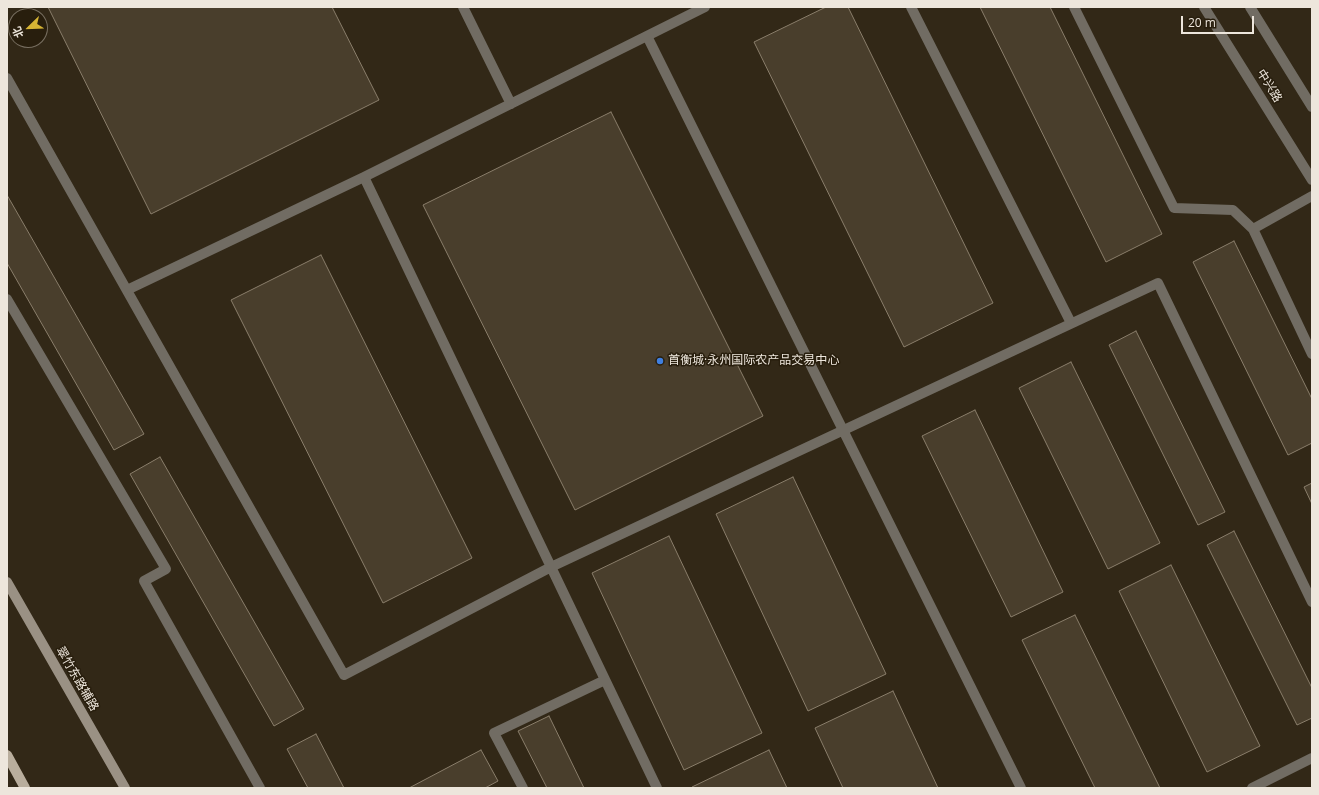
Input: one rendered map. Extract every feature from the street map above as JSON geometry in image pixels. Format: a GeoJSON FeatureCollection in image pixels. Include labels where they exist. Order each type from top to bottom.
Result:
{"type":"FeatureCollection","features":[{"type":"Feature","properties":{"kind":"main road","name":"翠竹东路辅路"},"geometry":{"type":"LineString","coordinates":[[7,582],[125,788]]}},
{"type":"Feature","properties":{"kind":"main road"},"geometry":{"type":"LineString","coordinates":[[7,755],[25,788]]}},
{"type":"Feature","properties":{"kind":"street"},"geometry":{"type":"LineString","coordinates":[[463,7],[511,104]]}},
{"type":"Feature","properties":{"kind":"street"},"geometry":{"type":"LineString","coordinates":[[127,290],[364,177],[706,7]]}},
{"type":"Feature","properties":{"kind":"street"},"geometry":{"type":"LineString","coordinates":[[912,7],[1071,323]]}},
{"type":"Feature","properties":{"kind":"street"},"geometry":{"type":"LineString","coordinates":[[1074,7],[1174,208],[1233,210],[1253,229],[1312,354]]}},
{"type":"Feature","properties":{"kind":"street","name":"中兴路"},"geometry":{"type":"LineString","coordinates":[[1204,7],[1312,180]]}},
{"type":"Feature","properties":{"kind":"street"},"geometry":{"type":"LineString","coordinates":[[1250,7],[1312,107]]}},
{"type":"Feature","properties":{"kind":"street"},"geometry":{"type":"LineString","coordinates":[[647,36],[1022,788]]}},
{"type":"Feature","properties":{"kind":"street"},"geometry":{"type":"LineString","coordinates":[[7,78],[344,675],[551,567],[1158,283],[1312,602]]}},
{"type":"Feature","properties":{"kind":"street"},"geometry":{"type":"LineString","coordinates":[[364,177],[657,788]]}},
{"type":"Feature","properties":{"kind":"street"},"geometry":{"type":"LineString","coordinates":[[1253,229],[1312,196]]}},
{"type":"Feature","properties":{"kind":"street"},"geometry":{"type":"LineString","coordinates":[[7,299],[166,569],[144,580],[260,788]]}},
{"type":"Feature","properties":{"kind":"street"},"geometry":{"type":"LineString","coordinates":[[523,788],[494,733],[605,680]]}},
{"type":"Feature","properties":{"kind":"street"},"geometry":{"type":"LineString","coordinates":[[1252,788],[1312,758]]}},
{"type":"Feature","properties":{"kind":"building"},"geometry":{"type":"Polygon","coordinates":[[[48,7],[332,7],[379,100],[151,214],[48,7]]]}},
{"type":"Feature","properties":{"kind":"building"},"geometry":{"type":"Polygon","coordinates":[[[826,7],[848,7],[993,303],[904,347],[754,42],[826,7]]]}},
{"type":"Feature","properties":{"kind":"building"},"geometry":{"type":"Polygon","coordinates":[[[980,7],[1050,7],[1162,234],[1106,262],[980,7]]]}},
{"type":"Feature","properties":{"kind":"building"},"geometry":{"type":"Polygon","coordinates":[[[611,112],[763,416],[575,510],[423,205],[611,112]]]}},
{"type":"Feature","properties":{"kind":"building"},"geometry":{"type":"Polygon","coordinates":[[[7,195],[144,434],[114,450],[7,263],[7,195]]]}},
{"type":"Feature","properties":{"kind":"building"},"geometry":{"type":"Polygon","coordinates":[[[1234,241],[1312,399],[1312,443],[1288,455],[1193,262],[1234,241]]]}},
{"type":"Feature","properties":{"kind":"building"},"geometry":{"type":"Polygon","coordinates":[[[321,255],[472,558],[383,603],[231,300],[321,255]]]}},
{"type":"Feature","properties":{"kind":"building"},"geometry":{"type":"Polygon","coordinates":[[[1136,331],[1225,512],[1198,525],[1109,345],[1136,331]]]}},
{"type":"Feature","properties":{"kind":"building"},"geometry":{"type":"Polygon","coordinates":[[[1071,362],[1160,543],[1108,569],[1019,388],[1071,362]]]}},
{"type":"Feature","properties":{"kind":"building"},"geometry":{"type":"Polygon","coordinates":[[[975,410],[1063,592],[1011,617],[922,436],[975,410]]]}},
{"type":"Feature","properties":{"kind":"building"},"geometry":{"type":"Polygon","coordinates":[[[160,457],[304,709],[274,726],[130,474],[160,457]]]}},
{"type":"Feature","properties":{"kind":"building"},"geometry":{"type":"Polygon","coordinates":[[[793,477],[886,674],[808,711],[716,514],[793,477]]]}},
{"type":"Feature","properties":{"kind":"building"},"geometry":{"type":"Polygon","coordinates":[[[1312,483],[1312,504],[1304,487],[1312,483]]]}},
{"type":"Feature","properties":{"kind":"building"},"geometry":{"type":"Polygon","coordinates":[[[1234,531],[1312,688],[1312,718],[1297,725],[1207,545],[1234,531]]]}},
{"type":"Feature","properties":{"kind":"building"},"geometry":{"type":"Polygon","coordinates":[[[669,536],[762,733],[684,770],[592,573],[669,536]]]}},
{"type":"Feature","properties":{"kind":"building"},"geometry":{"type":"Polygon","coordinates":[[[1171,565],[1260,746],[1207,772],[1119,591],[1171,565]]]}},
{"type":"Feature","properties":{"kind":"building"},"geometry":{"type":"Polygon","coordinates":[[[1075,615],[1160,788],[1095,788],[1022,640],[1075,615]]]}},
{"type":"Feature","properties":{"kind":"building"},"geometry":{"type":"Polygon","coordinates":[[[893,691],[938,788],[843,788],[815,728],[893,691]]]}},
{"type":"Feature","properties":{"kind":"building"},"geometry":{"type":"Polygon","coordinates":[[[549,716],[584,788],[547,788],[518,731],[549,716]]]}},
{"type":"Feature","properties":{"kind":"building"},"geometry":{"type":"Polygon","coordinates":[[[316,734],[344,788],[308,788],[287,749],[316,734]]]}},
{"type":"Feature","properties":{"kind":"building"},"geometry":{"type":"Polygon","coordinates":[[[481,750],[498,781],[485,788],[409,788],[481,750]]]}},
{"type":"Feature","properties":{"kind":"building"},"geometry":{"type":"Polygon","coordinates":[[[769,750],[787,788],[692,788],[692,787],[769,750]]]}},
{"type":"Feature","properties":{"kind":"place","name":"首衡城·永州国际农产品交易中心"},"geometry":{"type":"Point","coordinates":[660,361]}}]}
